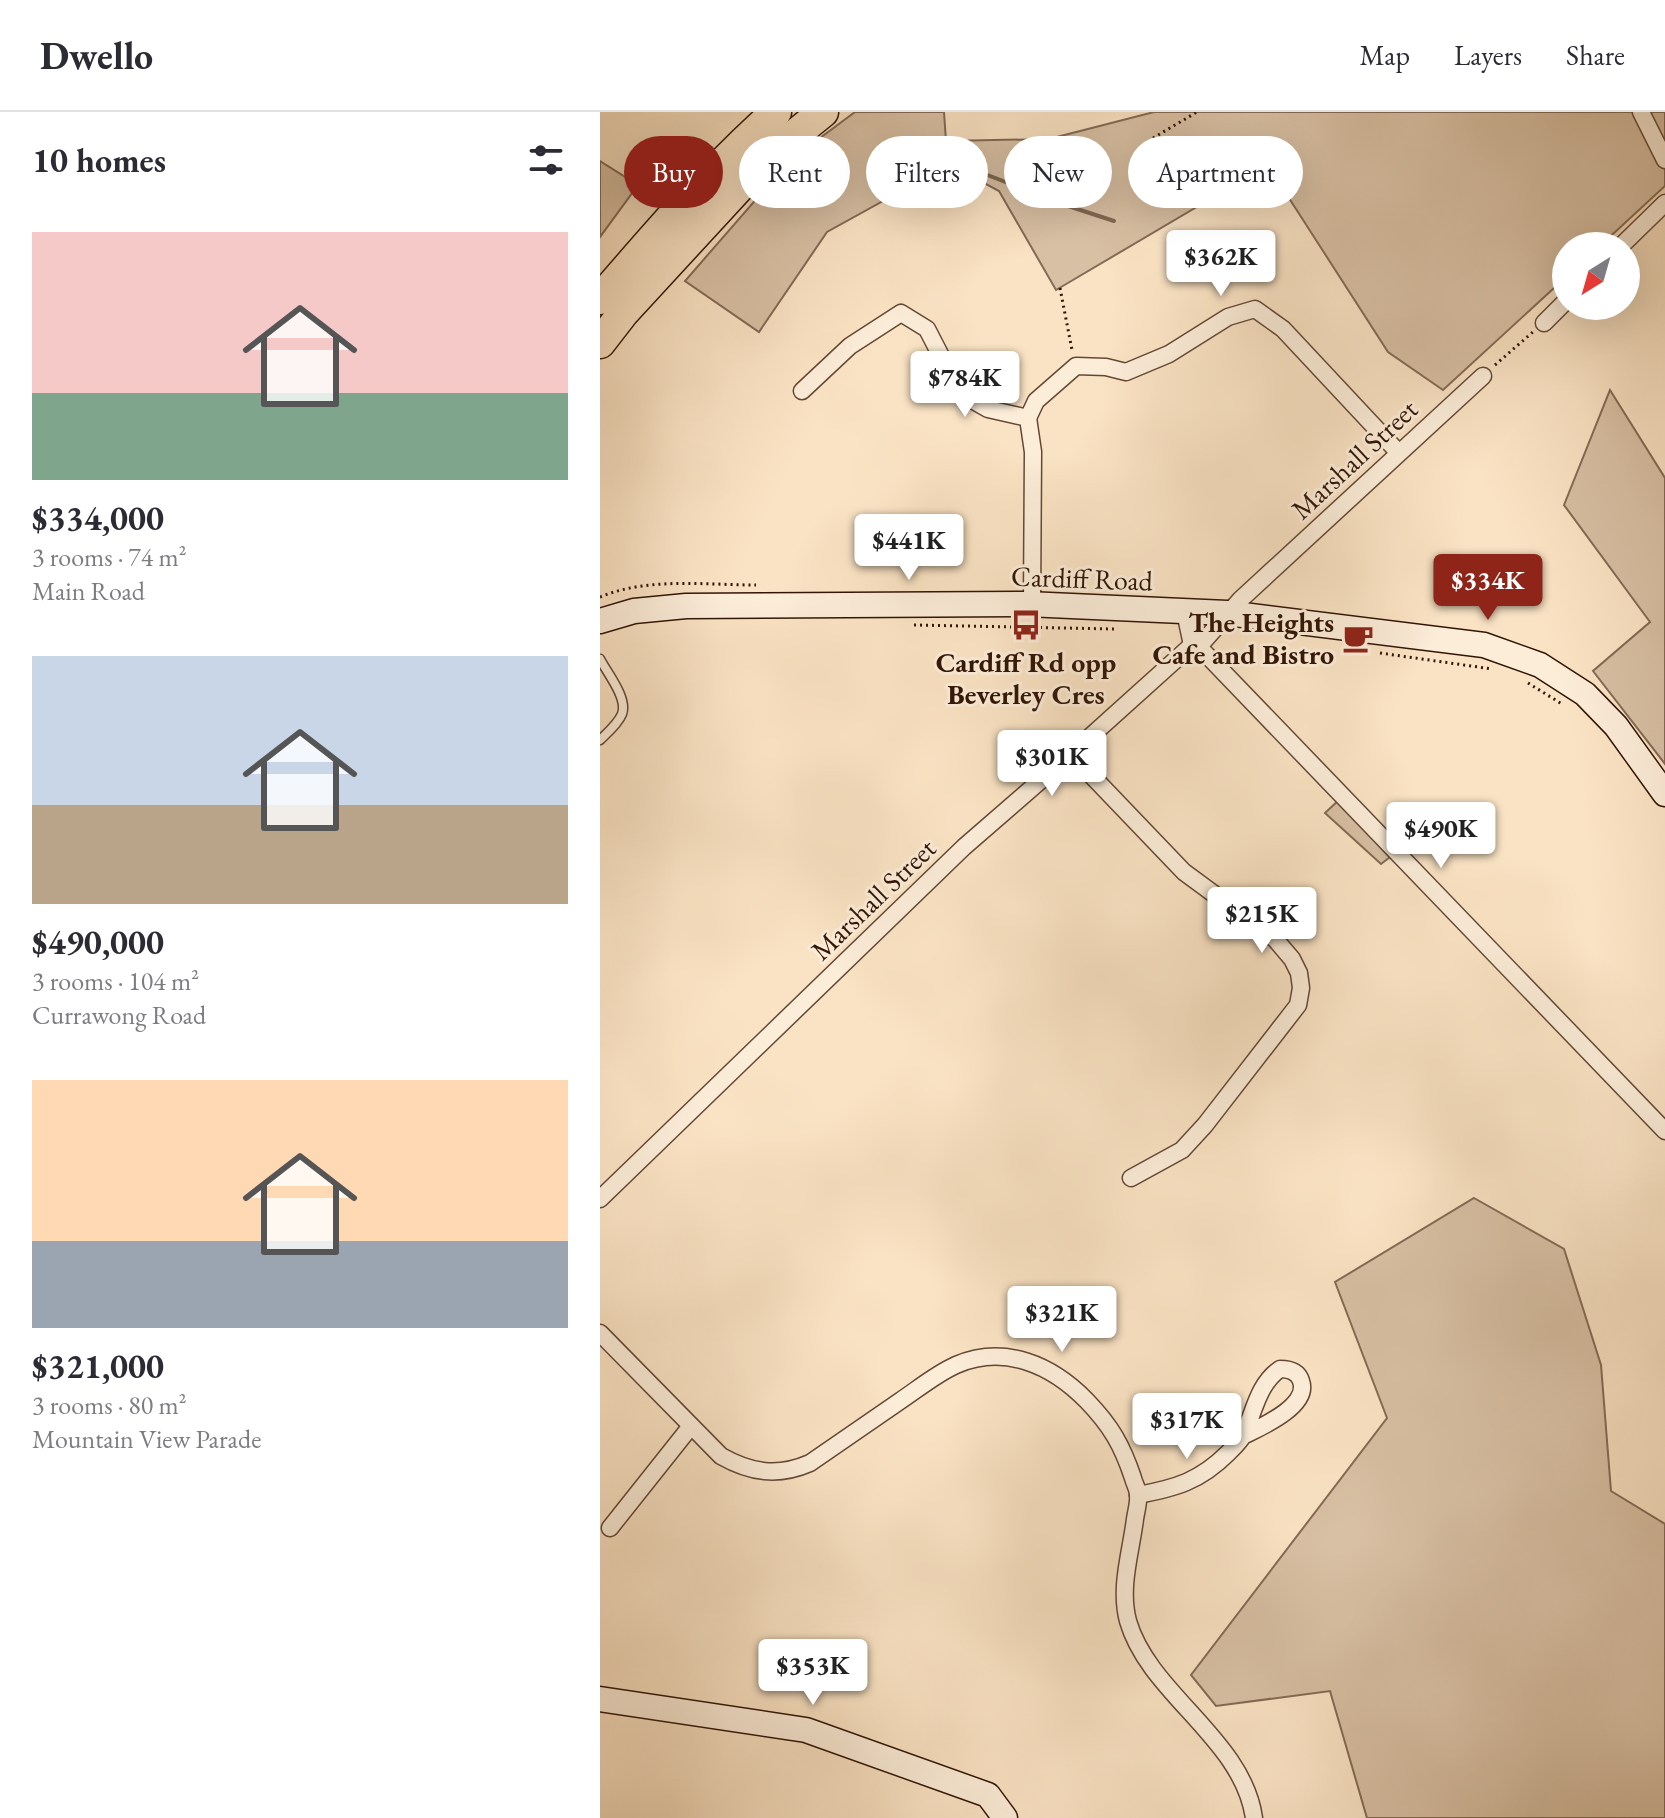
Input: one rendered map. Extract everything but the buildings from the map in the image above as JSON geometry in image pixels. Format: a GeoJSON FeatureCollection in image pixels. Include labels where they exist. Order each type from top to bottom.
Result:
{"type":"FeatureCollection","features":[{"type":"Feature","properties":{"kind":"highway"},"geometry":{"type":"LineString","coordinates":[[600,299],[742,142],[776,112]]}},
{"type":"Feature","properties":{"kind":"highway"},"geometry":{"type":"LineString","coordinates":[[600,343],[624,312],[756,169],[823,112]]}},
{"type":"Feature","properties":{"kind":"main road","name":"Cardiff Road"},"geometry":{"type":"LineString","coordinates":[[600,621],[634,611],[686,606],[1032,604],[1227,613],[1484,645],[1540,665],[1585,694],[1616,726],[1665,794]]}},
{"type":"Feature","properties":{"kind":"main road"},"geometry":{"type":"LineString","coordinates":[[600,1699],[819,1733],[988,1795],[1005,1818]]}},
{"type":"Feature","properties":{"kind":"street"},"geometry":{"type":"LineString","coordinates":[[1641,112],[1665,160]]}},
{"type":"Feature","properties":{"kind":"street"},"geometry":{"type":"LineString","coordinates":[[1635,232],[1665,203]]}},
{"type":"Feature","properties":{"kind":"street"},"geometry":{"type":"LineString","coordinates":[[1032,604],[1033,452],[1028,418],[1036,401],[1076,366],[1106,367],[1126,372],[1169,354],[1228,317],[1255,309],[1283,329],[1398,452]]}},
{"type":"Feature","properties":{"kind":"street"},"geometry":{"type":"LineString","coordinates":[[802,391],[850,346],[901,313],[927,329],[960,393],[988,409],[1028,418]]}},
{"type":"Feature","properties":{"kind":"street"},"geometry":{"type":"LineString","coordinates":[[1544,323],[1552,315]]}},
{"type":"Feature","properties":{"kind":"street","name":"Marshall Street"},"geometry":{"type":"LineString","coordinates":[[600,1199],[964,847],[1192,645],[1203,642],[1227,613],[1483,376]]}},
{"type":"Feature","properties":{"kind":"street"},"geometry":{"type":"LineString","coordinates":[[1185,612],[1192,645],[1202,650],[1665,1131]]}},
{"type":"Feature","properties":{"kind":"street"},"geometry":{"type":"LineString","coordinates":[[1071,754],[1184,872],[1275,939],[1299,973],[1301,988],[1298,1005],[1205,1125],[1182,1150],[1131,1178]]}},
{"type":"Feature","properties":{"kind":"street"},"geometry":{"type":"LineString","coordinates":[[600,1333],[721,1456],[756,1472],[796,1469],[810,1463],[953,1366],[976,1358],[1001,1356],[1022,1360],[1043,1367],[1070,1384],[1109,1425],[1123,1449],[1138,1495],[1126,1575],[1128,1620],[1135,1638],[1154,1668],[1226,1755],[1244,1782],[1254,1818]]}},
{"type":"Feature","properties":{"kind":"street"},"geometry":{"type":"LineString","coordinates":[[610,1528],[691,1426]]}},
{"type":"Feature","properties":{"kind":"street"},"geometry":{"type":"LineString","coordinates":[[1138,1495],[1171,1489],[1197,1479],[1216,1465],[1243,1436]]}},
{"type":"Feature","properties":{"kind":"lane"},"geometry":{"type":"LineString","coordinates":[[600,659],[623,707],[620,718],[600,740]]}},
{"type":"Feature","properties":{"kind":"path"},"geometry":{"type":"LineString","coordinates":[[1156,136],[1197,112]]}},
{"type":"Feature","properties":{"kind":"path"},"geometry":{"type":"LineString","coordinates":[[1060,288],[1076,366]]}},
{"type":"Feature","properties":{"kind":"path"},"geometry":{"type":"LineString","coordinates":[[1483,376],[1544,323]]}},
{"type":"Feature","properties":{"kind":"path"},"geometry":{"type":"LineString","coordinates":[[908,625],[1121,629]]}},
{"type":"Feature","properties":{"kind":"path"},"geometry":{"type":"LineString","coordinates":[[1381,653],[1501,671]]}},
{"type":"Feature","properties":{"kind":"path"},"geometry":{"type":"LineString","coordinates":[[1528,682],[1562,704]]}},
{"type":"Feature","properties":{"kind":"shaded area"},"geometry":{"type":"Polygon","coordinates":[[[855,112],[944,112],[946,136],[866,136],[866,208],[870,208],[827,232],[759,332],[685,281],[749,208],[850,208],[850,136],[823,136],[855,112]]]}},
{"type":"Feature","properties":{"kind":"shaded area"},"geometry":{"type":"Polygon","coordinates":[[[1154,112],[1665,112],[1665,186],[1615,232],[1552,232],[1552,290],[1443,390],[1388,352],[1295,208],[1303,208],[1303,136],[1128,136],[1128,208],[1195,208],[1056,290],[1009,208],[1112,208],[1112,136],[1061,136],[1154,112]]]}},
{"type":"Feature","properties":{"kind":"shaded area"},"geometry":{"type":"Polygon","coordinates":[[[988,140],[1004,140],[1004,200],[999,191],[988,185],[988,140]]]}},
{"type":"Feature","properties":{"kind":"shaded area"},"geometry":{"type":"Polygon","coordinates":[[[600,161],[624,176],[624,204],[600,237],[600,161]]]}},
{"type":"Feature","properties":{"kind":"shaded area"},"geometry":{"type":"Polygon","coordinates":[[[1610,390],[1665,478],[1665,764],[1593,671],[1650,622],[1564,505],[1610,390]]]}},
{"type":"Feature","properties":{"kind":"shaded area"},"geometry":{"type":"Polygon","coordinates":[[[1340,799],[1394,854],[1381,864],[1325,813],[1340,799]]]}},
{"type":"Feature","properties":{"kind":"shaded area"},"geometry":{"type":"Polygon","coordinates":[[[1474,1198],[1564,1249],[1601,1365],[1611,1491],[1665,1524],[1665,1818],[1367,1818],[1330,1691],[1216,1706],[1191,1675],[1387,1418],[1335,1282],[1474,1198]]]}},
{"type":"Feature","properties":{"kind":"waterway"},"geometry":{"type":"LineString","coordinates":[[988,175],[1114,221]]}},
{"type":"Feature","properties":{"kind":"place","name":"Cardiff Rd opp Beverley Cres"},"geometry":{"type":"Point","coordinates":[1026,625]}},
{"type":"Feature","properties":{"kind":"place","name":"The Heights Cafe and Bistro"},"geometry":{"type":"Point","coordinates":[1358,638]}}]}
